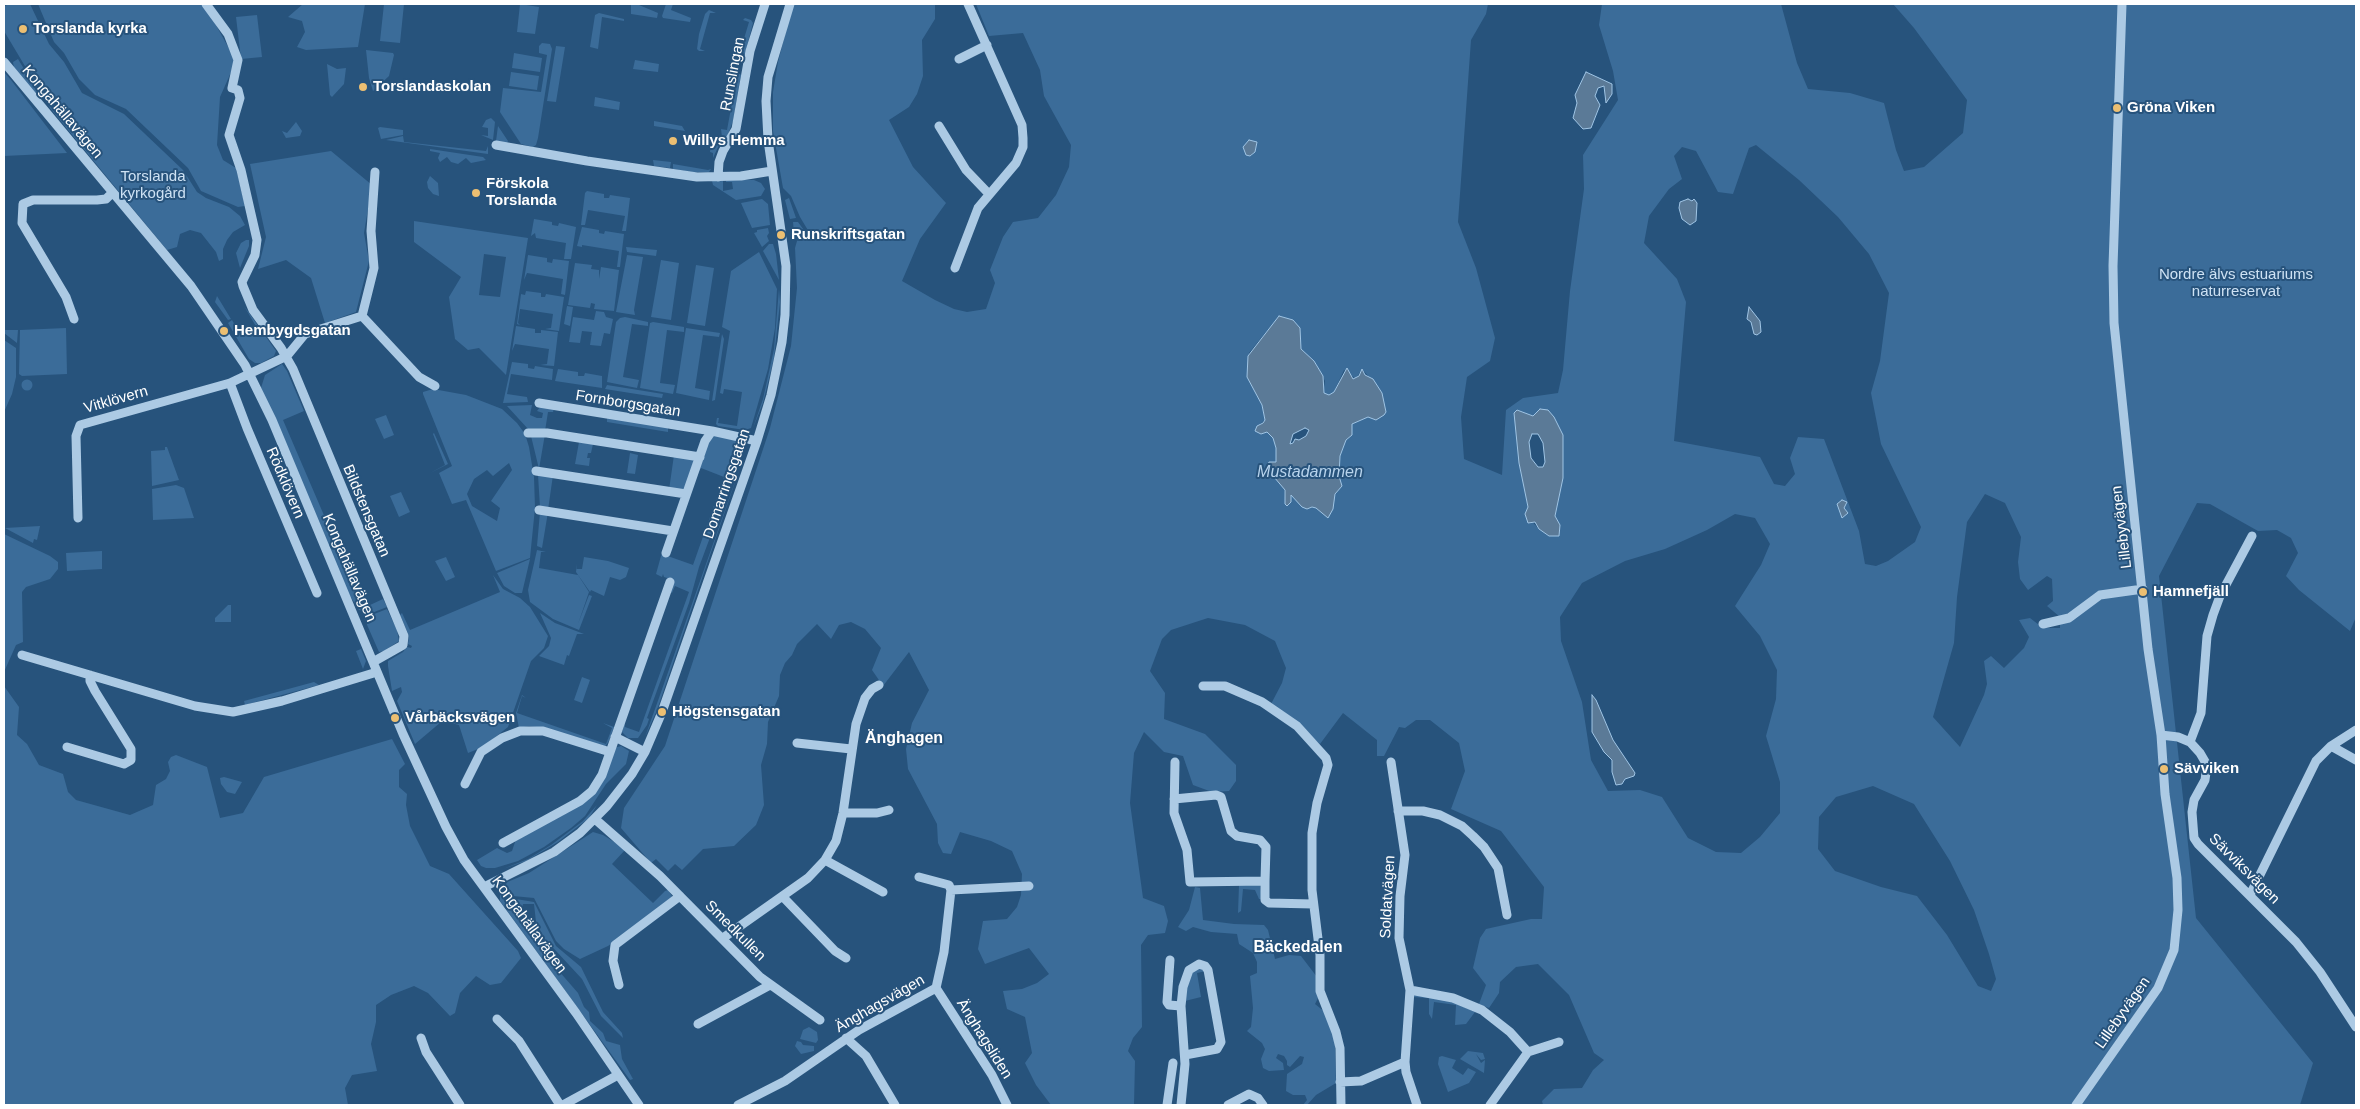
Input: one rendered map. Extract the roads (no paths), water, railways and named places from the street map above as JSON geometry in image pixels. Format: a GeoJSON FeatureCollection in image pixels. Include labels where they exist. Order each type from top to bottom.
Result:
{"type":"FeatureCollection","features":[{"type":"Feature","properties":{"kind":"street"},"geometry":{"type":"LineString","coordinates":[[206,4],[228,34],[238,60],[232,88],[238,90],[240,98],[230,134],[241,170],[257,240],[255,255],[242,282],[253,310],[286,356]]}},
{"type":"Feature","properties":{"kind":"street","name":"Runslingan"},"geometry":{"type":"LineString","coordinates":[[718,177],[719,162],[723,151],[736,129],[750,51],[765,4]]}},
{"type":"Feature","properties":{"kind":"street","name":"Domarringsgatan"},"geometry":{"type":"LineString","coordinates":[[484,887],[554,852],[595,819],[618,793],[645,752],[669,693],[757,441],[772,395],[778,367],[786,296],[786,266],[772,171],[766,101],[768,77],[790,4]]}},
{"type":"Feature","properties":{"kind":"street"},"geometry":{"type":"LineString","coordinates":[[955,268],[974,215],[989,194],[1016,163],[1023,147],[1022,125],[968,4]]}},
{"type":"Feature","properties":{"kind":"street","name":"Lillebyvägen"},"geometry":{"type":"LineString","coordinates":[[2076,1105],[2155,994],[2174,950],[2178,896],[2165,794],[2161,736],[2153,692],[2125,433],[2114,304],[2115,158],[2122,4]]}},
{"type":"Feature","properties":{"kind":"street"},"geometry":{"type":"LineString","coordinates":[[958,59],[987,45]]}},
{"type":"Feature","properties":{"kind":"street","name":"Kongahällavägen"},"geometry":{"type":"LineString","coordinates":[[4,62],[204,302],[250,374],[378,672],[416,766],[446,827],[464,860],[576,1013],[639,1105]]}},
{"type":"Feature","properties":{"kind":"street"},"geometry":{"type":"LineString","coordinates":[[939,126],[963,166],[989,194]]}},
{"type":"Feature","properties":{"kind":"street"},"geometry":{"type":"LineString","coordinates":[[496,145],[638,170],[697,177],[718,177],[772,171]]}},
{"type":"Feature","properties":{"kind":"street"},"geometry":{"type":"LineString","coordinates":[[362,316],[374,268],[371,231],[375,172]]}},
{"type":"Feature","properties":{"kind":"street"},"geometry":{"type":"LineString","coordinates":[[74,319],[66,297],[22,223],[23,204],[33,200],[98,200],[106,199],[112,193]]}},
{"type":"Feature","properties":{"kind":"street"},"geometry":{"type":"LineString","coordinates":[[250,374],[286,356],[305,334],[362,316]]}},
{"type":"Feature","properties":{"kind":"street"},"geometry":{"type":"LineString","coordinates":[[362,316],[419,377],[434,386]]}},
{"type":"Feature","properties":{"kind":"street","name":"Bildstensgatan"},"geometry":{"type":"LineString","coordinates":[[286,356],[404,636],[403,645],[373,662]]}},
{"type":"Feature","properties":{"kind":"street","name":"Vitklövern"},"geometry":{"type":"LineString","coordinates":[[78,518],[76,436],[80,425],[230,383],[250,374]]}},
{"type":"Feature","properties":{"kind":"street","name":"Rödklövern"},"geometry":{"type":"LineString","coordinates":[[230,383],[247,428],[318,593]]}},
{"type":"Feature","properties":{"kind":"street","name":"Fornborgsgatan"},"geometry":{"type":"LineString","coordinates":[[539,403],[712,430],[757,441]]}},
{"type":"Feature","properties":{"kind":"street"},"geometry":{"type":"LineString","coordinates":[[666,553],[708,435],[712,430]]}},
{"type":"Feature","properties":{"kind":"street"},"geometry":{"type":"LineString","coordinates":[[528,433],[547,433],[700,457]]}},
{"type":"Feature","properties":{"kind":"street"},"geometry":{"type":"LineString","coordinates":[[536,471],[686,494]]}},
{"type":"Feature","properties":{"kind":"street"},"geometry":{"type":"LineString","coordinates":[[539,510],[673,531]]}},
{"type":"Feature","properties":{"kind":"street"},"geometry":{"type":"LineString","coordinates":[[2161,736],[2178,737],[2190,742],[2201,713],[2207,636],[2213,615],[2220,596],[2252,536]]}},
{"type":"Feature","properties":{"kind":"street"},"geometry":{"type":"LineString","coordinates":[[503,843],[580,801],[592,791],[602,775],[670,582]]}},
{"type":"Feature","properties":{"kind":"street"},"geometry":{"type":"LineString","coordinates":[[2042,624],[2069,618],[2100,595],[2143,589]]}},
{"type":"Feature","properties":{"kind":"street"},"geometry":{"type":"LineString","coordinates":[[22,655],[195,706],[232,712],[282,701],[378,672]]}},
{"type":"Feature","properties":{"kind":"street"},"geometry":{"type":"LineString","coordinates":[[67,747],[124,764],[131,760],[131,749],[93,686],[90,675]]}},
{"type":"Feature","properties":{"kind":"street"},"geometry":{"type":"LineString","coordinates":[[723,938],[808,878],[825,860],[836,841],[843,813],[856,724],[866,698],[872,689],[879,685]]}},
{"type":"Feature","properties":{"kind":"street"},"geometry":{"type":"LineString","coordinates":[[1203,686],[1225,686],[1262,702],[1297,726],[1326,758],[1328,765],[1317,803],[1312,833],[1313,904],[1320,955],[1320,991],[1340,1048],[1341,1105]]}},
{"type":"Feature","properties":{"kind":"street"},"geometry":{"type":"LineString","coordinates":[[2250,896],[2312,768],[2322,753],[2356,730]]}},
{"type":"Feature","properties":{"kind":"street"},"geometry":{"type":"LineString","coordinates":[[465,784],[481,752],[502,738],[520,731],[543,731],[610,752]]}},
{"type":"Feature","properties":{"kind":"street"},"geometry":{"type":"LineString","coordinates":[[615,737],[645,752]]}},
{"type":"Feature","properties":{"kind":"street","name":"Sävviksvägen"},"geometry":{"type":"LineString","coordinates":[[2190,742],[2200,753],[2207,766],[2205,780],[2194,800],[2192,812],[2194,838],[2222,870],[2250,896],[2307,956],[2356,1026]]}},
{"type":"Feature","properties":{"kind":"street"},"geometry":{"type":"LineString","coordinates":[[797,743],[851,749]]}},
{"type":"Feature","properties":{"kind":"street"},"geometry":{"type":"LineString","coordinates":[[2331,746],[2356,760]]}},
{"type":"Feature","properties":{"kind":"street"},"geometry":{"type":"LineString","coordinates":[[1175,762],[1174,814],[1187,850],[1190,882],[1265,880]]}},
{"type":"Feature","properties":{"kind":"street","name":"Soldatvägen"},"geometry":{"type":"LineString","coordinates":[[1391,762],[1405,856],[1400,896],[1399,938],[1410,990],[1405,1062],[1406,1072],[1418,1105]]}},
{"type":"Feature","properties":{"kind":"street"},"geometry":{"type":"LineString","coordinates":[[1174,799],[1216,795],[1221,797],[1232,831],[1236,836],[1260,840],[1266,847],[1265,900],[1269,903],[1313,904]]}},
{"type":"Feature","properties":{"kind":"street"},"geometry":{"type":"LineString","coordinates":[[843,813],[877,813],[889,810]]}},
{"type":"Feature","properties":{"kind":"street"},"geometry":{"type":"LineString","coordinates":[[1398,811],[1423,811],[1440,815],[1462,826],[1473,836],[1484,847],[1498,868],[1507,915]]}},
{"type":"Feature","properties":{"kind":"street","name":"Smedkullen"},"geometry":{"type":"LineString","coordinates":[[595,819],[660,876],[770,985],[820,1020]]}},
{"type":"Feature","properties":{"kind":"street"},"geometry":{"type":"LineString","coordinates":[[825,860],[884,892]]}},
{"type":"Feature","properties":{"kind":"street"},"geometry":{"type":"LineString","coordinates":[[919,877],[949,885],[951,890],[1029,886]]}},
{"type":"Feature","properties":{"kind":"street","name":"Änghagsvägen"},"geometry":{"type":"LineString","coordinates":[[738,1105],[799,1072],[846,1038],[936,988],[944,952],[951,890]]}},
{"type":"Feature","properties":{"kind":"street"},"geometry":{"type":"LineString","coordinates":[[619,985],[612,961],[615,945],[680,896]]}},
{"type":"Feature","properties":{"kind":"street"},"geometry":{"type":"LineString","coordinates":[[783,897],[835,951],[846,958]]}},
{"type":"Feature","properties":{"kind":"street"},"geometry":{"type":"LineString","coordinates":[[1170,960],[1167,1002],[1169,1005],[1181,1006]]}},
{"type":"Feature","properties":{"kind":"street"},"geometry":{"type":"LineString","coordinates":[[1181,1105],[1185,1055],[1181,1006],[1183,987],[1187,973],[1196,965],[1205,966],[1208,970],[1220,1045],[1216,1049],[1185,1055]]}},
{"type":"Feature","properties":{"kind":"street"},"geometry":{"type":"LineString","coordinates":[[698,1024],[770,985]]}},
{"type":"Feature","properties":{"kind":"street","name":"Änghagsliden"},"geometry":{"type":"LineString","coordinates":[[936,988],[992,1075],[1007,1105]]}},
{"type":"Feature","properties":{"kind":"street"},"geometry":{"type":"LineString","coordinates":[[1410,990],[1452,998],[1482,1010],[1510,1032],[1528,1052]]}},
{"type":"Feature","properties":{"kind":"street"},"geometry":{"type":"LineString","coordinates":[[497,1019],[519,1041],[562,1105],[618,1075]]}},
{"type":"Feature","properties":{"kind":"street"},"geometry":{"type":"LineString","coordinates":[[421,1038],[426,1052],[460,1105]]}},
{"type":"Feature","properties":{"kind":"street"},"geometry":{"type":"LineString","coordinates":[[846,1038],[866,1056],[895,1105]]}},
{"type":"Feature","properties":{"kind":"street"},"geometry":{"type":"LineString","coordinates":[[1490,1105],[1528,1052],[1559,1042]]}},
{"type":"Feature","properties":{"kind":"street"},"geometry":{"type":"LineString","coordinates":[[1340,1082],[1361,1081],[1405,1062]]}},
{"type":"Feature","properties":{"kind":"street"},"geometry":{"type":"LineString","coordinates":[[1167,1105],[1173,1063]]}},
{"type":"Feature","properties":{"kind":"street"},"geometry":{"type":"LineString","coordinates":[[1228,1105],[1248,1094],[1258,1098],[1263,1105]]}},
{"type":"Feature","properties":{"kind":"water"},"geometry":{"type":"Polygon","coordinates":[[[1586,72],[1612,84],[1612,94],[1606,103],[1604,86],[1598,88],[1595,96],[1600,105],[1591,128],[1583,129],[1573,118],[1577,103],[1575,95],[1586,72]]]}},
{"type":"Feature","properties":{"kind":"water"},"geometry":{"type":"Polygon","coordinates":[[[1249,140],[1257,142],[1255,152],[1250,156],[1246,155],[1243,147],[1249,140]]]}},
{"type":"Feature","properties":{"kind":"water"},"geometry":{"type":"Polygon","coordinates":[[[1688,199],[1692,201],[1694,199],[1697,203],[1696,221],[1690,225],[1682,219],[1679,208],[1680,202],[1688,199]]]}},
{"type":"Feature","properties":{"kind":"water"},"geometry":{"type":"Polygon","coordinates":[[[1749,307],[1760,321],[1761,332],[1757,335],[1754,334],[1751,322],[1747,319],[1749,307]]]}},
{"type":"Feature","properties":{"kind":"water","name":"Mustadammen"},"geometry":{"type":"Polygon","coordinates":[[[1279,316],[1293,320],[1300,328],[1301,349],[1314,361],[1323,376],[1324,393],[1329,395],[1334,392],[1347,368],[1353,379],[1359,376],[1362,369],[1365,375],[1373,379],[1382,393],[1386,412],[1384,415],[1376,420],[1368,417],[1352,424],[1352,435],[1346,440],[1340,456],[1339,476],[1342,486],[1335,494],[1333,509],[1328,518],[1316,508],[1307,509],[1302,507],[1291,495],[1291,502],[1287,506],[1285,504],[1285,490],[1274,477],[1268,465],[1269,462],[1276,462],[1276,448],[1273,438],[1267,432],[1261,434],[1255,431],[1257,426],[1265,420],[1262,405],[1247,377],[1248,356],[1279,316]],[[1305,428],[1293,434],[1290,444],[1295,439],[1299,440],[1306,436],[1309,430],[1305,428]]]}},
{"type":"Feature","properties":{"kind":"water"},"geometry":{"type":"Polygon","coordinates":[[[1540,409],[1548,410],[1554,417],[1563,435],[1563,478],[1555,516],[1560,525],[1559,536],[1549,536],[1539,529],[1535,522],[1528,523],[1525,514],[1528,507],[1519,463],[1514,413],[1517,410],[1533,416],[1540,409]],[[1532,434],[1529,442],[1531,458],[1538,467],[1543,467],[1545,462],[1543,443],[1538,434],[1532,434]]]}},
{"type":"Feature","properties":{"kind":"water"},"geometry":{"type":"Polygon","coordinates":[[[1842,500],[1847,502],[1844,508],[1848,513],[1842,518],[1837,504],[1842,500]]]}},
{"type":"Feature","properties":{"kind":"water"},"geometry":{"type":"Polygon","coordinates":[[[1592,695],[1596,700],[1613,740],[1635,773],[1634,776],[1625,779],[1622,784],[1616,785],[1612,772],[1612,760],[1604,752],[1592,732],[1592,695]]]}},
{"type":"Feature","properties":{"kind":"place","name":"Torslanda kyrka"},"geometry":{"type":"Point","coordinates":[23,29]}},
{"type":"Feature","properties":{"kind":"place","name":"Torslandaskolan"},"geometry":{"type":"Point","coordinates":[363,87]}},
{"type":"Feature","properties":{"kind":"place","name":"Gröna Viken"},"geometry":{"type":"Point","coordinates":[2117,108]}},
{"type":"Feature","properties":{"kind":"place","name":"Willys Hemma"},"geometry":{"type":"Point","coordinates":[673,141]}},
{"type":"Feature","properties":{"kind":"place","name":"Förskola Torslanda"},"geometry":{"type":"Point","coordinates":[476,193]}},
{"type":"Feature","properties":{"kind":"place","name":"Runskriftsgatan"},"geometry":{"type":"Point","coordinates":[781,235]}},
{"type":"Feature","properties":{"kind":"place","name":"Hembygdsgatan"},"geometry":{"type":"Point","coordinates":[224,331]}},
{"type":"Feature","properties":{"kind":"place","name":"Hamnefjäll"},"geometry":{"type":"Point","coordinates":[2143,592]}},
{"type":"Feature","properties":{"kind":"place","name":"Högstensgatan"},"geometry":{"type":"Point","coordinates":[662,712]}},
{"type":"Feature","properties":{"kind":"place","name":"Vårbäcksvägen"},"geometry":{"type":"Point","coordinates":[395,718]}},
{"type":"Feature","properties":{"kind":"place","name":"Sävviken"},"geometry":{"type":"Point","coordinates":[2164,769]}},
{"type":"Feature","properties":{"kind":"district","name":"Änghagen"},"geometry":{"type":"Point","coordinates":[904,739]}},
{"type":"Feature","properties":{"kind":"district","name":"Bäckedalen"},"geometry":{"type":"Point","coordinates":[1298,948]}},
{"type":"Feature","properties":{"kind":"park label","name":"Torslanda kyrkogård"},"geometry":{"type":"Point","coordinates":[153,186]}},
{"type":"Feature","properties":{"kind":"park label","name":"Nordre älvs estuariums naturreservat"},"geometry":{"type":"Point","coordinates":[2236,284]}}]}
